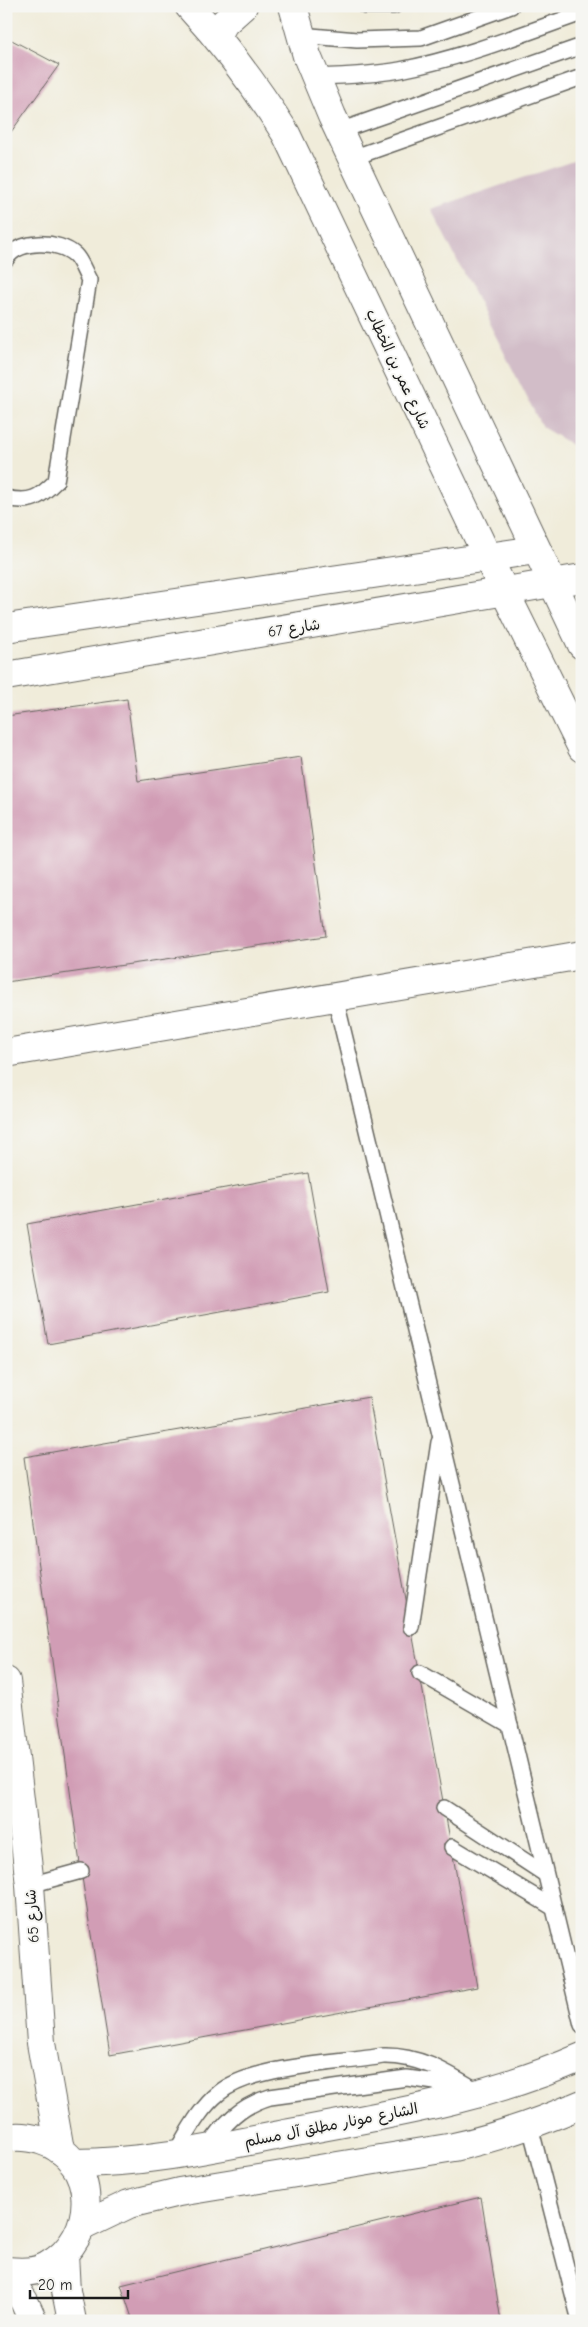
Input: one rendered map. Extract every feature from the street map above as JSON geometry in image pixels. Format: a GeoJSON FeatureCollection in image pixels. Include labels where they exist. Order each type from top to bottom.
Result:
{"type":"FeatureCollection","features":[{"type":"Feature","properties":{"kind":"street","name":"شارع عمر بن الخطاب"},"geometry":{"type":"LineString","coordinates":[[190,6],[217,36],[254,84],[286,134],[487,556],[582,748]]}},
{"type":"Feature","properties":{"kind":"street"},"geometry":{"type":"LineString","coordinates":[[217,36],[224,23],[243,6]]}},
{"type":"Feature","properties":{"kind":"street"},"geometry":{"type":"LineString","coordinates":[[293,6],[300,35],[339,131],[582,645]]}},
{"type":"Feature","properties":{"kind":"street"},"geometry":{"type":"LineString","coordinates":[[6,628],[536,550]]}},
{"type":"Feature","properties":{"kind":"street","name":"شارع 67"},"geometry":{"type":"LineString","coordinates":[[6,676],[505,593],[582,578]]}},
{"type":"Feature","properties":{"kind":"street"},"geometry":{"type":"LineString","coordinates":[[6,1053],[582,955]]}},
{"type":"Feature","properties":{"kind":"street","name":"شارع 65"},"geometry":{"type":"LineString","coordinates":[[6,1680],[30,1885],[41,2043],[66,2156],[81,2177],[85,2193],[86,2209],[83,2226]]}},
{"type":"Feature","properties":{"kind":"street","name":"الشارع مونار مطلق آل مسلم"},"geometry":{"type":"LineString","coordinates":[[66,2156],[124,2162],[174,2155],[403,2112],[474,2096],[544,2073],[582,2057]]}},
{"type":"Feature","properties":{"kind":"street"},"geometry":{"type":"LineString","coordinates":[[33,2321],[24,2301],[6,2273],[25,2272],[46,2267],[64,2254],[76,2242],[83,2226],[129,2204],[154,2198],[454,2147],[530,2126],[582,2104]]}},
{"type":"Feature","properties":{"kind":"street"},"geometry":{"type":"LineString","coordinates":[[6,2138],[29,2137],[45,2142],[66,2156]]}},
{"type":"Feature","properties":{"kind":"street"},"geometry":{"type":"LineString","coordinates":[[64,2254],[66,2291],[72,2321]]}},
{"type":"Feature","properties":{"kind":"lane"},"geometry":{"type":"LineString","coordinates":[[365,6],[394,6]]}},
{"type":"Feature","properties":{"kind":"lane"},"geometry":{"type":"LineString","coordinates":[[300,35],[357,40],[421,38],[511,6]]}},
{"type":"Feature","properties":{"kind":"lane"},"geometry":{"type":"LineString","coordinates":[[316,77],[399,70],[470,52],[582,13]]}},
{"type":"Feature","properties":{"kind":"lane"},"geometry":{"type":"LineString","coordinates":[[339,131],[582,46]]}},
{"type":"Feature","properties":{"kind":"lane"},"geometry":{"type":"LineString","coordinates":[[352,158],[582,77]]}},
{"type":"Feature","properties":{"kind":"lane"},"geometry":{"type":"LineString","coordinates":[[6,259],[9,255],[27,246],[52,243],[75,255],[89,280],[56,481],[40,497],[15,500],[6,498]]}},
{"type":"Feature","properties":{"kind":"lane"},"geometry":{"type":"LineString","coordinates":[[335,997],[582,2025]]}},
{"type":"Feature","properties":{"kind":"lane"},"geometry":{"type":"LineString","coordinates":[[411,1627],[440,1433]]}},
{"type":"Feature","properties":{"kind":"lane"},"geometry":{"type":"LineString","coordinates":[[420,1673],[510,1725]]}},
{"type":"Feature","properties":{"kind":"lane"},"geometry":{"type":"LineString","coordinates":[[444,1808],[545,1874]]}},
{"type":"Feature","properties":{"kind":"lane"},"geometry":{"type":"LineString","coordinates":[[452,1847],[554,1908]]}},
{"type":"Feature","properties":{"kind":"lane"},"geometry":{"type":"LineString","coordinates":[[30,1885],[80,1871]]}},
{"type":"Feature","properties":{"kind":"lane"},"geometry":{"type":"LineString","coordinates":[[174,2155],[212,2099],[227,2087],[252,2075],[383,2056],[402,2056],[440,2068],[474,2096]]}},
{"type":"Feature","properties":{"kind":"lane"},"geometry":{"type":"LineString","coordinates":[[207,2149],[224,2125],[237,2112],[253,2102],[270,2097],[407,2078],[435,2082],[474,2096]]}},
{"type":"Feature","properties":{"kind":"lane"},"geometry":{"type":"LineString","coordinates":[[530,2126],[580,2321]]}},
{"type":"Feature","properties":{"kind":"shaded area"},"geometry":{"type":"Polygon","coordinates":[[[582,158],[582,451],[542,427],[431,209],[582,158]]]}},
{"type":"Feature","properties":{"kind":"building"},"geometry":{"type":"Polygon","coordinates":[[[6,37],[59,65],[11,132],[6,130],[6,37]]]}},
{"type":"Feature","properties":{"kind":"building"},"geometry":{"type":"Polygon","coordinates":[[[127,699],[138,781],[301,757],[326,936],[6,982],[6,716],[127,699]]]}},
{"type":"Feature","properties":{"kind":"building"},"geometry":{"type":"Polygon","coordinates":[[[308,1173],[329,1292],[48,1344],[27,1224],[308,1173]]]}},
{"type":"Feature","properties":{"kind":"building"},"geometry":{"type":"Polygon","coordinates":[[[369,1397],[477,1987],[110,2055],[81,1871],[24,1457],[369,1397]]]}},
{"type":"Feature","properties":{"kind":"building"},"geometry":{"type":"Polygon","coordinates":[[[481,2197],[501,2321],[133,2321],[121,2285],[481,2197]]]}}]}
